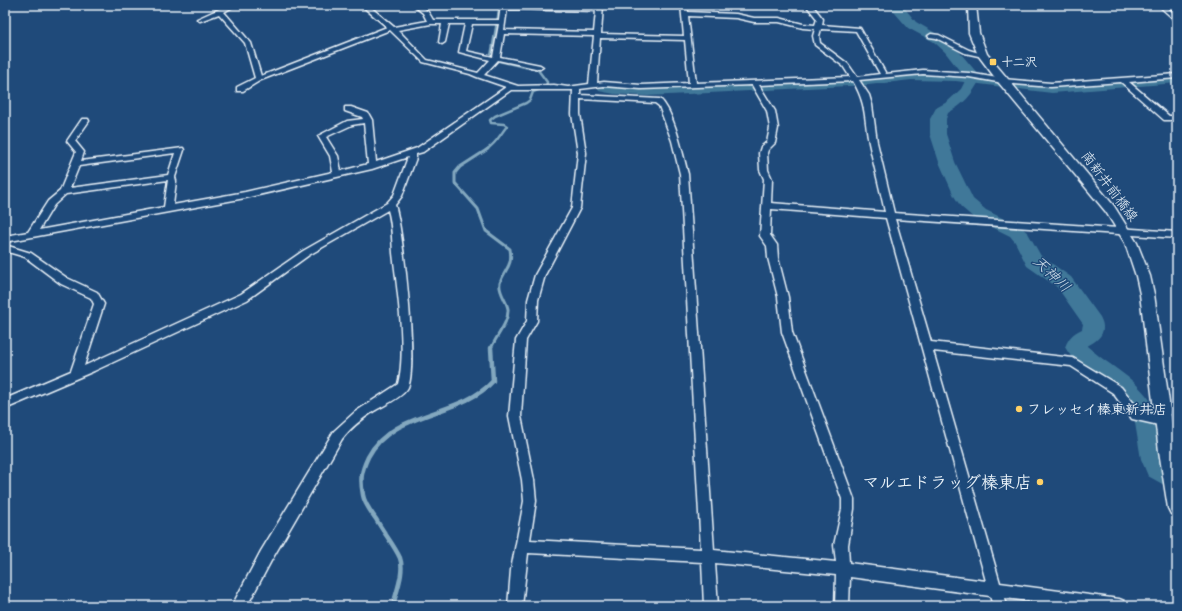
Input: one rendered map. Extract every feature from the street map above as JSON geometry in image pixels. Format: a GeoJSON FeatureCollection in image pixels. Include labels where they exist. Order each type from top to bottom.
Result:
{"type":"FeatureCollection","features":[{"type":"Feature","properties":{"kind":"main road","name":"南新井前橋線"},"geometry":{"type":"LineString","coordinates":[[972,5],[974,33],[979,48],[1003,80],[1094,188],[1125,231],[1138,258],[1147,294],[1163,421],[1177,508]]}},
{"type":"Feature","properties":{"kind":"street"},"geometry":{"type":"LineString","coordinates":[[200,19],[220,12],[233,5]]}},
{"type":"Feature","properties":{"kind":"street"},"geometry":{"type":"LineString","coordinates":[[364,5],[392,28],[425,61],[472,72],[479,76],[515,87]]}},
{"type":"Feature","properties":{"kind":"street"},"geometry":{"type":"LineString","coordinates":[[416,5],[425,12],[431,22]]}},
{"type":"Feature","properties":{"kind":"street"},"geometry":{"type":"LineString","coordinates":[[684,5],[693,86]]}},
{"type":"Feature","properties":{"kind":"street"},"geometry":{"type":"LineString","coordinates":[[809,5],[820,19],[816,36],[817,44],[843,62],[865,95],[868,105],[873,142],[890,216],[1000,606]]}},
{"type":"Feature","properties":{"kind":"street"},"geometry":{"type":"LineString","coordinates":[[1161,5],[1177,20]]}},
{"type":"Feature","properties":{"kind":"street"},"geometry":{"type":"LineString","coordinates":[[479,76],[495,58],[501,32],[504,6],[600,7],[593,84]]}},
{"type":"Feature","properties":{"kind":"street"},"geometry":{"type":"LineString","coordinates":[[220,12],[248,43],[259,79]]}},
{"type":"Feature","properties":{"kind":"street"},"geometry":{"type":"LineString","coordinates":[[685,14],[736,16],[754,20],[779,20],[803,26],[858,29],[884,76]]}},
{"type":"Feature","properties":{"kind":"street"},"geometry":{"type":"LineString","coordinates":[[240,89],[259,79],[392,28],[431,22],[502,22]]}},
{"type":"Feature","properties":{"kind":"street"},"geometry":{"type":"LineString","coordinates":[[442,42],[446,22]]}},
{"type":"Feature","properties":{"kind":"street"},"geometry":{"type":"LineString","coordinates":[[469,22],[462,52],[540,67]]}},
{"type":"Feature","properties":{"kind":"street"},"geometry":{"type":"LineString","coordinates":[[501,32],[688,38]]}},
{"type":"Feature","properties":{"kind":"street"},"geometry":{"type":"LineString","coordinates":[[934,36],[962,50],[983,54]]}},
{"type":"Feature","properties":{"kind":"street"},"geometry":{"type":"LineString","coordinates":[[577,92],[593,84],[641,87],[693,86],[853,78],[922,72],[980,76],[1051,85],[1126,82],[1177,76]]}},
{"type":"Feature","properties":{"kind":"street"},"geometry":{"type":"LineString","coordinates":[[754,82],[771,112],[774,128],[771,143],[764,149],[763,153],[764,170],[768,179],[765,236],[772,245],[773,258],[783,297],[787,332],[848,499],[848,509],[841,545],[843,570],[842,606]]}},
{"type":"Feature","properties":{"kind":"street"},"geometry":{"type":"LineString","coordinates":[[1126,82],[1167,118],[1177,118]]}},
{"type":"Feature","properties":{"kind":"street"},"geometry":{"type":"LineString","coordinates":[[5,239],[245,195],[372,166],[412,154],[420,150],[509,88],[554,87],[577,92],[657,101],[662,105],[676,142],[684,174],[696,344],[711,606]]}},
{"type":"Feature","properties":{"kind":"street"},"geometry":{"type":"LineString","coordinates":[[515,606],[518,570],[530,501],[528,480],[515,416],[521,340],[532,322],[532,300],[540,275],[576,208],[582,153],[576,114],[577,92]]}},
{"type":"Feature","properties":{"kind":"street"},"geometry":{"type":"LineString","coordinates":[[348,109],[365,115],[368,120],[372,166]]}},
{"type":"Feature","properties":{"kind":"street"},"geometry":{"type":"LineString","coordinates":[[337,174],[334,156],[322,136],[350,123],[368,120]]}},
{"type":"Feature","properties":{"kind":"street"},"geometry":{"type":"LineString","coordinates":[[32,233],[51,203],[64,192],[80,152],[71,141],[85,121]]}},
{"type":"Feature","properties":{"kind":"street"},"geometry":{"type":"LineString","coordinates":[[76,164],[180,150],[171,177],[172,181],[168,209]]}},
{"type":"Feature","properties":{"kind":"street"},"geometry":{"type":"LineString","coordinates":[[5,404],[244,297],[306,253],[390,205],[398,196],[412,158],[412,154]]}},
{"type":"Feature","properties":{"kind":"street"},"geometry":{"type":"LineString","coordinates":[[64,192],[171,177]]}},
{"type":"Feature","properties":{"kind":"street"},"geometry":{"type":"LineString","coordinates":[[239,606],[266,556],[346,424],[399,390],[407,379],[404,301],[393,213],[390,205]]}},
{"type":"Feature","properties":{"kind":"street"},"geometry":{"type":"LineString","coordinates":[[766,206],[890,216],[1177,235]]}},
{"type":"Feature","properties":{"kind":"street"},"geometry":{"type":"LineString","coordinates":[[5,248],[28,256],[64,281],[94,295],[99,304],[76,373]]}},
{"type":"Feature","properties":{"kind":"street"},"geometry":{"type":"LineString","coordinates":[[926,346],[1073,362],[1117,390],[1136,415],[1163,421]]}},
{"type":"Feature","properties":{"kind":"street"},"geometry":{"type":"LineString","coordinates":[[522,546],[708,556],[843,570],[1119,606]]}},
{"type":"Feature","properties":{"kind":"waterway"},"geometry":{"type":"LineString","coordinates":[[486,150],[495,142],[507,126],[504,124],[491,123],[490,120],[495,116],[526,103],[530,100],[533,92],[546,87],[547,82],[538,70],[499,61],[491,56],[500,5]]}},
{"type":"Feature","properties":{"kind":"waterway","name":"天神川"},"geometry":{"type":"LineString","coordinates":[[894,5],[912,25],[946,45],[971,74],[973,79],[967,91],[952,105],[941,111],[938,119],[938,134],[947,162],[967,203],[980,214],[1016,232],[1022,238],[1034,261],[1064,282],[1093,323],[1091,334],[1078,341],[1076,347],[1078,351],[1093,365],[1129,390],[1138,400],[1144,409],[1153,459],[1157,468],[1177,480]]}},
{"type":"Feature","properties":{"kind":"waterway"},"geometry":{"type":"LineString","coordinates":[[602,89],[648,93],[868,82],[911,77],[956,78],[1052,90],[1177,80]]}},
{"type":"Feature","properties":{"kind":"waterway"},"geometry":{"type":"LineString","coordinates":[[488,149],[460,167],[455,173],[455,183],[478,209],[486,231],[510,249],[511,255],[509,264],[500,283],[501,293],[507,306],[508,314],[504,325],[491,349]]}},
{"type":"Feature","properties":{"kind":"waterway"},"geometry":{"type":"LineString","coordinates":[[393,606],[401,576],[400,558],[365,501],[362,484],[364,467],[368,457],[379,442],[393,430],[463,401],[479,393],[493,381],[491,349]]}},
{"type":"Feature","properties":{"kind":"place","name":"十二沢"},"geometry":{"type":"Point","coordinates":[993,62]}},
{"type":"Feature","properties":{"kind":"place","name":"フレッセイ榛東新井店"},"geometry":{"type":"Point","coordinates":[1019,409]}},
{"type":"Feature","properties":{"kind":"place","name":"マルエドラッグ榛東店"},"geometry":{"type":"Point","coordinates":[1040,482]}}]}
